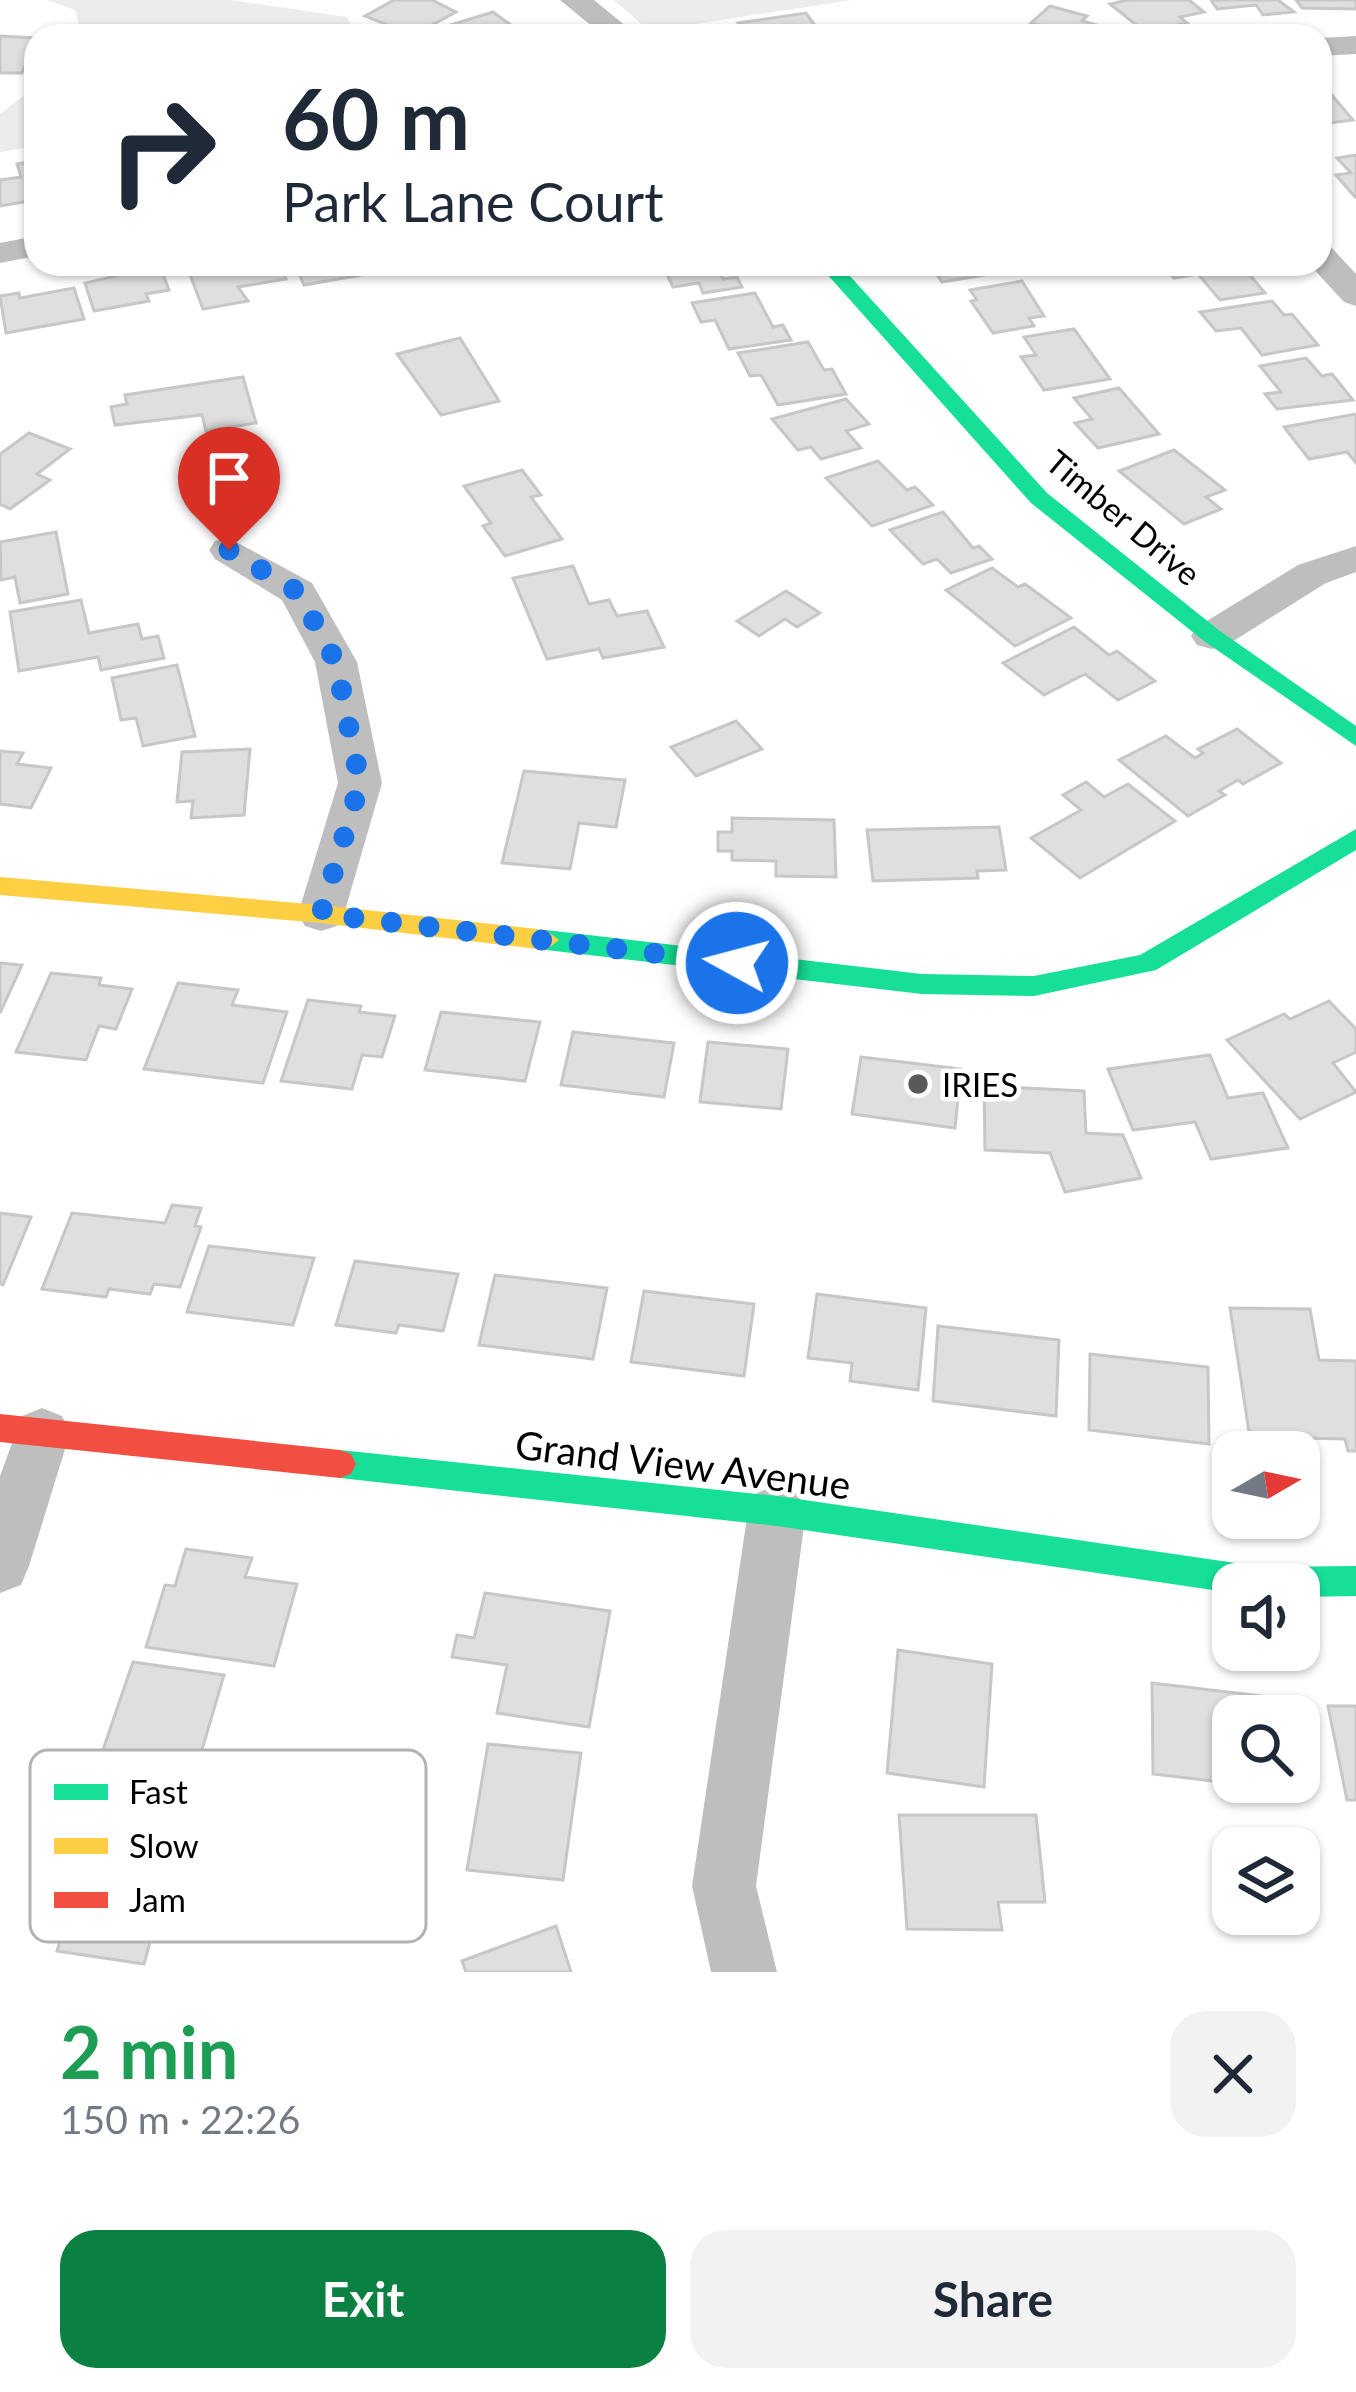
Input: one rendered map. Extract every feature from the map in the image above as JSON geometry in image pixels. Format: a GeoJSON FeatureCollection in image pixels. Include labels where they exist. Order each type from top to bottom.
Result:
{"type":"FeatureCollection","features":[{"type":"Feature","properties":{"kind":"street"},"geometry":{"type":"LineString","coordinates":[[575,0],[606,24]]}},
{"type":"Feature","properties":{"kind":"street"},"geometry":{"type":"LineString","coordinates":[[1332,269],[1356,295]]}},
{"type":"Feature","properties":{"kind":"street","name":"Timber Drive"},"geometry":{"type":"LineString","coordinates":[[839,276],[1039,498],[1212,636],[1356,738]]}},
{"type":"Feature","properties":{"kind":"street"},"geometry":{"type":"LineString","coordinates":[[229,550],[298,592],[336,662],[360,783],[321,914]]}},
{"type":"Feature","properties":{"kind":"street"},"geometry":{"type":"LineString","coordinates":[[1212,636],[1312,574],[1356,558]]}},
{"type":"Feature","properties":{"kind":"street"},"geometry":{"type":"LineString","coordinates":[[0,886],[321,914],[922,985],[1034,986],[1148,963],[1356,838]]}},
{"type":"Feature","properties":{"kind":"street"},"geometry":{"type":"LineString","coordinates":[[0,1566],[21,1430]]}},
{"type":"Feature","properties":{"kind":"street","name":"Grand View Avenue"},"geometry":{"type":"LineString","coordinates":[[21,1430],[777,1511],[1263,1582],[1356,1581]]}},
{"type":"Feature","properties":{"kind":"street"},"geometry":{"type":"LineString","coordinates":[[744,1972],[724,1886],[777,1511]]}},
{"type":"Feature","properties":{"kind":"shaded area"},"geometry":{"type":"Polygon","coordinates":[[[47,0],[229,0],[347,17],[350,24],[79,24],[75,10],[47,0]]]}},
{"type":"Feature","properties":{"kind":"shaded area"},"geometry":{"type":"Polygon","coordinates":[[[614,0],[852,0],[695,24],[641,24],[614,0]]]}},
{"type":"Feature","properties":{"kind":"shaded area"},"geometry":{"type":"Polygon","coordinates":[[[24,95],[24,148],[0,152],[0,114],[24,95]]]}},
{"type":"Feature","properties":{"kind":"building"},"geometry":{"type":"Polygon","coordinates":[[[394,0],[432,0],[456,12],[434,24],[385,24],[365,16],[394,0]]]}},
{"type":"Feature","properties":{"kind":"building"},"geometry":{"type":"Polygon","coordinates":[[[1189,0],[1204,12],[1180,17],[1187,23],[1182,24],[1135,24],[1110,4],[1189,0]]]}},
{"type":"Feature","properties":{"kind":"building"},"geometry":{"type":"Polygon","coordinates":[[[1211,0],[1278,0],[1294,12],[1263,15],[1256,5],[1217,9],[1211,0]]]}},
{"type":"Feature","properties":{"kind":"building"},"geometry":{"type":"Polygon","coordinates":[[[1296,0],[1356,0],[1356,9],[1302,8],[1296,0]]]}},
{"type":"Feature","properties":{"kind":"building"},"geometry":{"type":"Polygon","coordinates":[[[1050,6],[1087,16],[1082,21],[1093,24],[1035,24],[1031,23],[1050,6]]]}},
{"type":"Feature","properties":{"kind":"building"},"geometry":{"type":"Polygon","coordinates":[[[493,12],[510,24],[454,24],[493,12]]]}},
{"type":"Feature","properties":{"kind":"building"},"geometry":{"type":"Polygon","coordinates":[[[806,13],[814,24],[739,24],[806,13]]]}},
{"type":"Feature","properties":{"kind":"building"},"geometry":{"type":"Polygon","coordinates":[[[0,36],[24,37],[22,73],[0,73],[0,36]]]}},
{"type":"Feature","properties":{"kind":"building"},"geometry":{"type":"Polygon","coordinates":[[[1332,95],[1353,120],[1332,123],[1332,95]]]}},
{"type":"Feature","properties":{"kind":"building"},"geometry":{"type":"Polygon","coordinates":[[[1356,155],[1355,197],[1336,175],[1351,173],[1337,158],[1356,155]]]}},
{"type":"Feature","properties":{"kind":"building"},"geometry":{"type":"Polygon","coordinates":[[[24,163],[24,202],[0,206],[0,180],[21,177],[17,164],[24,163]]]}},
{"type":"Feature","properties":{"kind":"building"},"geometry":{"type":"Polygon","coordinates":[[[116,276],[164,276],[169,290],[146,294],[149,301],[94,311],[85,283],[116,276]]]}},
{"type":"Feature","properties":{"kind":"building"},"geometry":{"type":"Polygon","coordinates":[[[191,276],[286,279],[238,287],[248,301],[203,309],[191,276]]]}},
{"type":"Feature","properties":{"kind":"building"},"geometry":{"type":"Polygon","coordinates":[[[300,276],[355,276],[304,285],[300,276]]]}},
{"type":"Feature","properties":{"kind":"building"},"geometry":{"type":"Polygon","coordinates":[[[668,276],[737,277],[742,287],[703,293],[699,283],[673,287],[668,276]]]}},
{"type":"Feature","properties":{"kind":"building"},"geometry":{"type":"Polygon","coordinates":[[[938,276],[979,276],[942,282],[938,276]]]}},
{"type":"Feature","properties":{"kind":"building"},"geometry":{"type":"Polygon","coordinates":[[[1200,276],[1251,276],[1265,293],[1220,300],[1200,276]]]}},
{"type":"Feature","properties":{"kind":"building"},"geometry":{"type":"Polygon","coordinates":[[[1022,281],[1044,316],[1029,318],[1034,326],[993,333],[971,301],[977,300],[970,290],[1022,281]]]}},
{"type":"Feature","properties":{"kind":"building"},"geometry":{"type":"Polygon","coordinates":[[[74,288],[84,319],[6,333],[0,296],[19,293],[20,298],[74,288]]]}},
{"type":"Feature","properties":{"kind":"building"},"geometry":{"type":"Polygon","coordinates":[[[755,293],[773,327],[783,325],[791,340],[729,349],[715,320],[701,322],[692,303],[755,293]]]}},
{"type":"Feature","properties":{"kind":"building"},"geometry":{"type":"Polygon","coordinates":[[[1272,301],[1284,315],[1292,314],[1318,345],[1262,355],[1241,328],[1216,331],[1200,312],[1272,301]]]}},
{"type":"Feature","properties":{"kind":"building"},"geometry":{"type":"Polygon","coordinates":[[[1074,329],[1110,379],[1044,390],[1021,357],[1036,355],[1024,337],[1074,329]]]}},
{"type":"Feature","properties":{"kind":"building"},"geometry":{"type":"Polygon","coordinates":[[[460,338],[499,401],[441,415],[397,354],[460,338]]]}},
{"type":"Feature","properties":{"kind":"building"},"geometry":{"type":"Polygon","coordinates":[[[808,342],[824,370],[832,369],[846,394],[778,405],[761,375],[750,376],[738,353],[808,342]]]}},
{"type":"Feature","properties":{"kind":"building"},"geometry":{"type":"Polygon","coordinates":[[[1306,358],[1322,376],[1332,374],[1353,400],[1277,409],[1265,394],[1281,392],[1260,366],[1306,358]]]}},
{"type":"Feature","properties":{"kind":"building"},"geometry":{"type":"Polygon","coordinates":[[[243,377],[256,423],[206,431],[202,415],[115,425],[111,407],[127,404],[125,395],[243,377]]]}},
{"type":"Feature","properties":{"kind":"building"},"geometry":{"type":"Polygon","coordinates":[[[1119,388],[1159,434],[1098,448],[1075,423],[1092,419],[1074,398],[1119,388]]]}},
{"type":"Feature","properties":{"kind":"building"},"geometry":{"type":"Polygon","coordinates":[[[846,399],[869,424],[846,431],[861,448],[821,459],[811,447],[798,450],[772,419],[846,399]]]}},
{"type":"Feature","properties":{"kind":"building"},"geometry":{"type":"Polygon","coordinates":[[[1356,414],[1356,463],[1347,452],[1309,459],[1284,427],[1356,414]]]}},
{"type":"Feature","properties":{"kind":"building"},"geometry":{"type":"Polygon","coordinates":[[[29,433],[70,449],[37,474],[50,480],[10,509],[0,504],[0,454],[29,433]]]}},
{"type":"Feature","properties":{"kind":"building"},"geometry":{"type":"Polygon","coordinates":[[[1174,450],[1225,490],[1206,497],[1221,509],[1184,524],[1119,471],[1174,450]]]}},
{"type":"Feature","properties":{"kind":"building"},"geometry":{"type":"Polygon","coordinates":[[[878,461],[907,490],[915,487],[933,505],[872,526],[826,478],[878,461]]]}},
{"type":"Feature","properties":{"kind":"building"},"geometry":{"type":"Polygon","coordinates":[[[522,470],[541,495],[531,497],[562,539],[505,556],[483,526],[491,523],[464,486],[522,470]]]}},
{"type":"Feature","properties":{"kind":"building"},"geometry":{"type":"Polygon","coordinates":[[[943,512],[973,548],[979,546],[992,559],[951,573],[937,559],[923,564],[890,530],[943,512]]]}},
{"type":"Feature","properties":{"kind":"building"},"geometry":{"type":"Polygon","coordinates":[[[56,532],[68,594],[20,603],[15,577],[1,580],[0,542],[56,532]]]}},
{"type":"Feature","properties":{"kind":"building"},"geometry":{"type":"Polygon","coordinates":[[[573,566],[589,604],[609,600],[617,616],[647,611],[664,647],[603,658],[599,649],[547,659],[513,578],[573,566]]]}},
{"type":"Feature","properties":{"kind":"building"},"geometry":{"type":"Polygon","coordinates":[[[992,568],[1018,587],[1025,584],[1071,618],[1015,646],[946,590],[992,568]]]}},
{"type":"Feature","properties":{"kind":"building"},"geometry":{"type":"Polygon","coordinates":[[[786,591],[820,613],[797,627],[785,619],[759,636],[737,621],[786,591]]]}},
{"type":"Feature","properties":{"kind":"building"},"geometry":{"type":"Polygon","coordinates":[[[81,600],[89,633],[138,624],[142,639],[158,636],[164,658],[101,670],[98,657],[19,671],[10,612],[81,600]]]}},
{"type":"Feature","properties":{"kind":"building"},"geometry":{"type":"Polygon","coordinates":[[[1074,627],[1109,655],[1117,651],[1155,681],[1118,700],[1085,674],[1044,695],[1003,663],[1074,627]]]}},
{"type":"Feature","properties":{"kind":"building"},"geometry":{"type":"Polygon","coordinates":[[[177,665],[195,736],[143,746],[136,718],[121,720],[112,678],[177,665]]]}},
{"type":"Feature","properties":{"kind":"building"},"geometry":{"type":"Polygon","coordinates":[[[736,721],[762,749],[696,776],[671,747],[736,721]]]}},
{"type":"Feature","properties":{"kind":"building"},"geometry":{"type":"Polygon","coordinates":[[[1237,729],[1281,763],[1243,784],[1238,780],[1219,791],[1225,795],[1188,816],[1119,760],[1166,736],[1195,758],[1203,753],[1198,749],[1237,729]]]}},
{"type":"Feature","properties":{"kind":"building"},"geometry":{"type":"Polygon","coordinates":[[[250,749],[244,815],[191,818],[193,801],[177,802],[182,752],[250,749]]]}},
{"type":"Feature","properties":{"kind":"building"},"geometry":{"type":"Polygon","coordinates":[[[0,751],[23,753],[17,764],[51,768],[31,808],[0,804],[0,751]]]}},
{"type":"Feature","properties":{"kind":"building"},"geometry":{"type":"Polygon","coordinates":[[[524,771],[625,780],[616,827],[579,823],[570,869],[502,863],[524,771]]]}},
{"type":"Feature","properties":{"kind":"building"},"geometry":{"type":"Polygon","coordinates":[[[1086,782],[1104,797],[1128,784],[1175,821],[1080,878],[1031,838],[1081,810],[1063,795],[1086,782]]]}},
{"type":"Feature","properties":{"kind":"building"},"geometry":{"type":"Polygon","coordinates":[[[732,818],[834,820],[836,877],[776,876],[776,861],[732,860],[732,851],[718,851],[718,832],[732,832],[732,818]]]}},
{"type":"Feature","properties":{"kind":"building"},"geometry":{"type":"Polygon","coordinates":[[[999,827],[1006,870],[977,871],[978,878],[873,881],[867,830],[999,827]]]}},
{"type":"Feature","properties":{"kind":"building"},"geometry":{"type":"Polygon","coordinates":[[[0,963],[22,965],[0,1013],[0,963]]]}},
{"type":"Feature","properties":{"kind":"building"},"geometry":{"type":"Polygon","coordinates":[[[51,973],[101,978],[99,985],[132,989],[116,1029],[99,1026],[86,1060],[16,1052],[51,973]]]}},
{"type":"Feature","properties":{"kind":"building"},"geometry":{"type":"Polygon","coordinates":[[[178,983],[238,990],[232,1005],[287,1012],[263,1083],[144,1069],[178,983]]]}},
{"type":"Feature","properties":{"kind":"building"},"geometry":{"type":"Polygon","coordinates":[[[308,1000],[361,1006],[359,1012],[395,1016],[382,1057],[362,1055],[352,1089],[281,1081],[308,1000]]]}},
{"type":"Feature","properties":{"kind":"building"},"geometry":{"type":"Polygon","coordinates":[[[1329,1001],[1356,1029],[1356,1052],[1333,1063],[1356,1092],[1300,1119],[1227,1040],[1284,1014],[1290,1019],[1329,1001]]]}},
{"type":"Feature","properties":{"kind":"building"},"geometry":{"type":"Polygon","coordinates":[[[441,1012],[540,1022],[525,1081],[425,1070],[441,1012]]]}},
{"type":"Feature","properties":{"kind":"building"},"geometry":{"type":"Polygon","coordinates":[[[573,1032],[674,1043],[664,1097],[561,1085],[573,1032]]]}},
{"type":"Feature","properties":{"kind":"building"},"geometry":{"type":"Polygon","coordinates":[[[708,1042],[788,1049],[781,1109],[700,1102],[708,1042]]]}},
{"type":"Feature","properties":{"kind":"building"},"geometry":{"type":"Polygon","coordinates":[[[1210,1055],[1228,1098],[1263,1093],[1288,1148],[1211,1159],[1195,1122],[1133,1130],[1108,1069],[1210,1055]]]}},
{"type":"Feature","properties":{"kind":"building"},"geometry":{"type":"Polygon","coordinates":[[[861,1057],[961,1069],[955,1128],[852,1114],[861,1057]]]}},
{"type":"Feature","properties":{"kind":"building"},"geometry":{"type":"Polygon","coordinates":[[[984,1086],[1084,1091],[1086,1133],[1123,1135],[1141,1178],[1065,1192],[1050,1153],[985,1150],[984,1086]]]}},
{"type":"Feature","properties":{"kind":"building"},"geometry":{"type":"Polygon","coordinates":[[[172,1205],[201,1208],[195,1226],[201,1227],[180,1287],[154,1284],[150,1294],[109,1289],[106,1297],[42,1289],[72,1213],[165,1223],[172,1205]]]}},
{"type":"Feature","properties":{"kind":"building"},"geometry":{"type":"Polygon","coordinates":[[[0,1213],[31,1217],[3,1285],[0,1284],[0,1213]]]}},
{"type":"Feature","properties":{"kind":"building"},"geometry":{"type":"Polygon","coordinates":[[[209,1246],[314,1258],[293,1325],[187,1312],[209,1246]]]}},
{"type":"Feature","properties":{"kind":"building"},"geometry":{"type":"Polygon","coordinates":[[[355,1261],[458,1274],[443,1331],[399,1325],[396,1333],[336,1325],[355,1261]]]}},
{"type":"Feature","properties":{"kind":"building"},"geometry":{"type":"Polygon","coordinates":[[[495,1275],[607,1288],[593,1359],[479,1345],[495,1275]]]}},
{"type":"Feature","properties":{"kind":"building"},"geometry":{"type":"Polygon","coordinates":[[[644,1291],[754,1304],[744,1376],[631,1362],[644,1291]]]}},
{"type":"Feature","properties":{"kind":"building"},"geometry":{"type":"Polygon","coordinates":[[[817,1294],[926,1308],[918,1390],[850,1381],[852,1363],[808,1358],[817,1294]]]}},
{"type":"Feature","properties":{"kind":"building"},"geometry":{"type":"Polygon","coordinates":[[[1230,1308],[1310,1309],[1319,1360],[1356,1361],[1356,1451],[1348,1451],[1345,1439],[1320,1438],[1320,1431],[1249,1431],[1230,1308]]]}},
{"type":"Feature","properties":{"kind":"building"},"geometry":{"type":"Polygon","coordinates":[[[938,1326],[1059,1340],[1056,1416],[933,1401],[938,1326]]]}},
{"type":"Feature","properties":{"kind":"building"},"geometry":{"type":"Polygon","coordinates":[[[1090,1354],[1208,1367],[1209,1444],[1089,1430],[1090,1354]]]}},
{"type":"Feature","properties":{"kind":"building"},"geometry":{"type":"Polygon","coordinates":[[[186,1549],[252,1558],[245,1577],[297,1584],[274,1666],[146,1647],[165,1585],[175,1586],[186,1549]]]}},
{"type":"Feature","properties":{"kind":"building"},"geometry":{"type":"Polygon","coordinates":[[[485,1593],[610,1611],[589,1727],[497,1713],[507,1665],[452,1657],[457,1635],[474,1638],[485,1593]]]}},
{"type":"Feature","properties":{"kind":"building"},"geometry":{"type":"Polygon","coordinates":[[[898,1650],[992,1664],[984,1787],[887,1773],[898,1650]]]}},
{"type":"Feature","properties":{"kind":"building"},"geometry":{"type":"Polygon","coordinates":[[[133,1662],[224,1675],[202,1750],[103,1750],[133,1662]]]}},
{"type":"Feature","properties":{"kind":"building"},"geometry":{"type":"Polygon","coordinates":[[[1152,1683],[1252,1695],[1212,1695],[1212,1781],[1153,1774],[1152,1683]]]}},
{"type":"Feature","properties":{"kind":"building"},"geometry":{"type":"Polygon","coordinates":[[[1328,1706],[1356,1706],[1356,1800],[1347,1800],[1328,1706]]]}},
{"type":"Feature","properties":{"kind":"building"},"geometry":{"type":"Polygon","coordinates":[[[488,1744],[581,1753],[563,1880],[467,1870],[488,1744]]]}},
{"type":"Feature","properties":{"kind":"building"},"geometry":{"type":"Polygon","coordinates":[[[899,1815],[1036,1815],[1045,1902],[998,1902],[1002,1930],[907,1929],[899,1815]]]}},
{"type":"Feature","properties":{"kind":"building"},"geometry":{"type":"Polygon","coordinates":[[[556,1926],[571,1972],[466,1972],[462,1961],[556,1926]]]}},
{"type":"Feature","properties":{"kind":"building"},"geometry":{"type":"Polygon","coordinates":[[[60,1942],[150,1942],[144,1964],[57,1951],[60,1942]]]}},
{"type":"Feature","properties":{"kind":"traffic: fast"},"geometry":{"type":"LineString","coordinates":[[839,276],[1039,498],[1212,636],[1356,738]]}},
{"type":"Feature","properties":{"kind":"traffic: fast"},"geometry":{"type":"LineString","coordinates":[[546,940],[922,984],[1034,986],[1147,963],[1356,838]]}},
{"type":"Feature","properties":{"kind":"traffic: fast"},"geometry":{"type":"LineString","coordinates":[[340,1464],[777,1511],[1263,1582],[1356,1581]]}},
{"type":"Feature","properties":{"kind":"traffic: slow"},"geometry":{"type":"LineString","coordinates":[[0,886],[321,914],[546,940]]}},
{"type":"Feature","properties":{"kind":"traffic: jam"},"geometry":{"type":"LineString","coordinates":[[0,1428],[340,1464]]}},
{"type":"Feature","properties":{"kind":"place","name":"IRIES"},"geometry":{"type":"Point","coordinates":[918,1084]}},
{"type":"Feature","properties":{"kind":"route"},"geometry":{"type":"LineString","coordinates":[[229,550],[298,592],[336,662],[360,783],[321,914],[737,963]]}}]}
